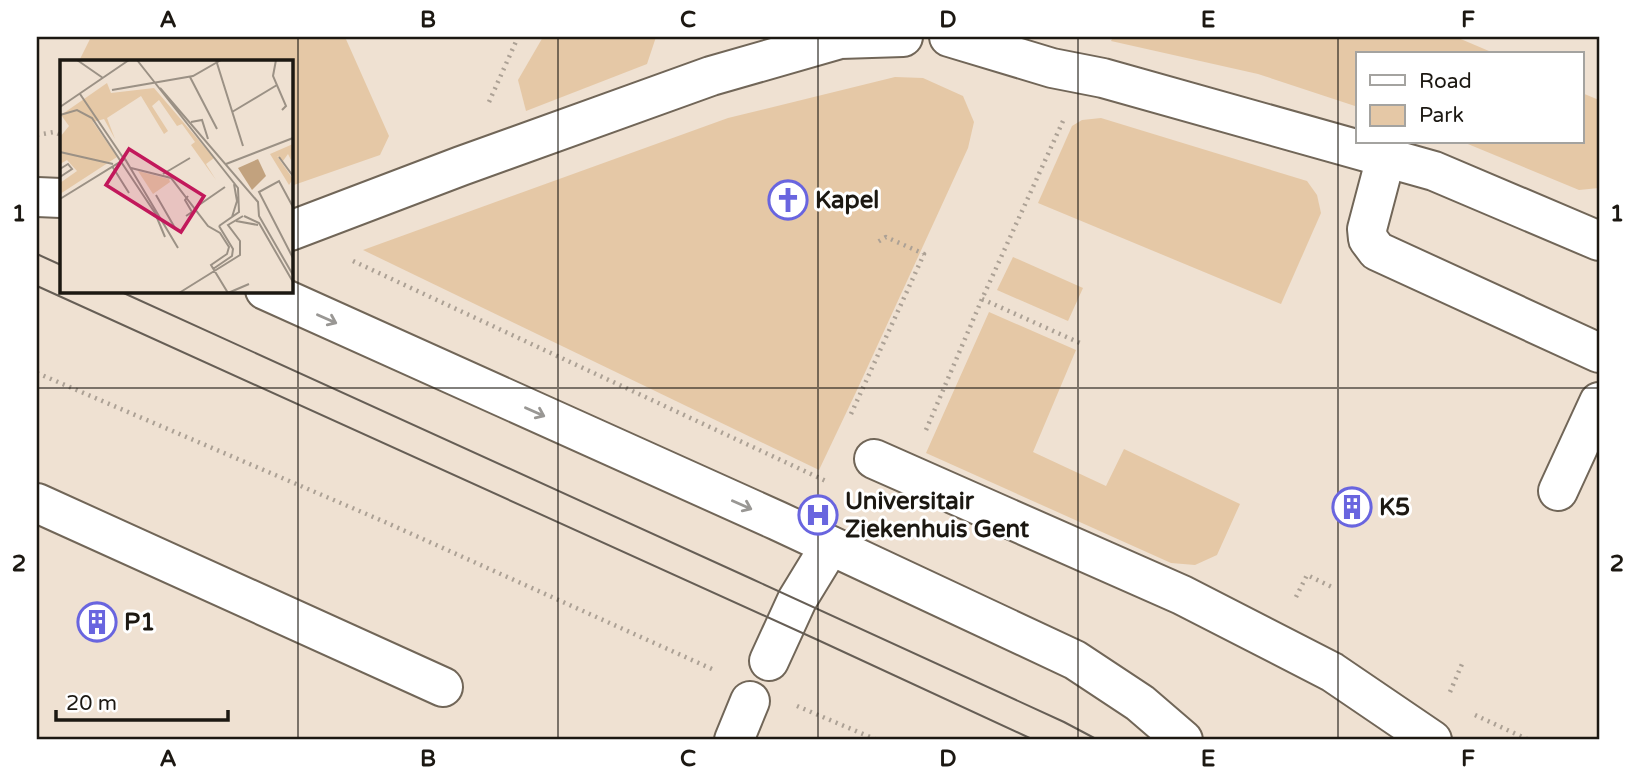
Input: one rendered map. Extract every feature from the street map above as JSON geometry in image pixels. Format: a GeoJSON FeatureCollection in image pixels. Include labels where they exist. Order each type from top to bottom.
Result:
{"type":"FeatureCollection","features":[{"type":"Feature","properties":{"kind":"lane"},"geometry":{"type":"LineString","coordinates":[[292,231],[449,170],[786,46],[840,39],[903,37]]}},
{"type":"Feature","properties":{"kind":"lane"},"geometry":{"type":"LineString","coordinates":[[949,37],[1052,68],[1103,78],[1434,171],[1599,241]]}},
{"type":"Feature","properties":{"kind":"lane"},"geometry":{"type":"LineString","coordinates":[[1385,157],[1367,229],[1368,239],[1377,251],[1599,353]]}},
{"type":"Feature","properties":{"kind":"lane"},"geometry":{"type":"LineString","coordinates":[[37,197],[60,198]]}},
{"type":"Feature","properties":{"kind":"lane"},"geometry":{"type":"LineString","coordinates":[[269,292],[1075,660],[1140,703],[1183,740]]}},
{"type":"Feature","properties":{"kind":"lane"},"geometry":{"type":"LineString","coordinates":[[1558,491],[1599,401]]}},
{"type":"Feature","properties":{"kind":"lane"},"geometry":{"type":"LineString","coordinates":[[890,466],[1182,595],[1332,672],[1432,740]]}},
{"type":"Feature","properties":{"kind":"lane"},"geometry":{"type":"LineString","coordinates":[[37,503],[443,687]]}},
{"type":"Feature","properties":{"kind":"lane"},"geometry":{"type":"LineString","coordinates":[[769,661],[797,600],[830,546]]}},
{"type":"Feature","properties":{"kind":"lane"},"geometry":{"type":"LineString","coordinates":[[734,740],[750,701]]}},
{"type":"Feature","properties":{"kind":"path"},"geometry":{"type":"LineString","coordinates":[[890,466],[982,299],[1064,119],[1079,111],[1093,110],[1103,78]]}},
{"type":"Feature","properties":{"kind":"path"},"geometry":{"type":"LineString","coordinates":[[37,135],[54,132],[60,135]]}},
{"type":"Feature","properties":{"kind":"path"},"geometry":{"type":"LineString","coordinates":[[850,416],[924,254],[886,237],[876,243]]}},
{"type":"Feature","properties":{"kind":"path"},"geometry":{"type":"LineString","coordinates":[[353,261],[821,478]]}},
{"type":"Feature","properties":{"kind":"path"},"geometry":{"type":"LineString","coordinates":[[982,299],[1080,343]]}},
{"type":"Feature","properties":{"kind":"path"},"geometry":{"type":"LineString","coordinates":[[37,373],[385,522],[713,669]]}},
{"type":"Feature","properties":{"kind":"path"},"geometry":{"type":"LineString","coordinates":[[1445,702],[1462,664]]}},
{"type":"Feature","properties":{"kind":"path"},"geometry":{"type":"LineString","coordinates":[[792,704],[877,740]]}},
{"type":"Feature","properties":{"kind":"path"},"geometry":{"type":"LineString","coordinates":[[1469,713],[1529,740]]}},
{"type":"Feature","properties":{"kind":"green space"},"geometry":{"type":"Polygon","coordinates":[[[91,37],[345,37],[389,136],[380,155],[292,186],[292,60],[80,60],[91,37]]]}},
{"type":"Feature","properties":{"kind":"green space"},"geometry":{"type":"Polygon","coordinates":[[[543,37],[656,37],[647,64],[526,111],[518,80],[543,37]]]}},
{"type":"Feature","properties":{"kind":"green space"},"geometry":{"type":"Polygon","coordinates":[[[1113,37],[1456,37],[1491,52],[1356,52],[1356,106],[1258,74],[1111,41],[1113,37]]]}},
{"type":"Feature","properties":{"kind":"green space"},"geometry":{"type":"Polygon","coordinates":[[[895,77],[923,78],[963,96],[974,122],[968,148],[819,470],[363,250],[728,118],[895,77]]]}},
{"type":"Feature","properties":{"kind":"green space"},"geometry":{"type":"Polygon","coordinates":[[[1584,94],[1599,100],[1599,188],[1579,190],[1468,144],[1584,144],[1584,94]]]}},
{"type":"Feature","properties":{"kind":"green space"},"geometry":{"type":"Polygon","coordinates":[[[1101,118],[1307,181],[1317,195],[1321,213],[1281,304],[1038,203],[1072,126],[1082,120],[1101,118]]]}},
{"type":"Feature","properties":{"kind":"green space"},"geometry":{"type":"Polygon","coordinates":[[[1013,257],[1083,288],[1068,321],[997,290],[1013,257]]]}},
{"type":"Feature","properties":{"kind":"green space"},"geometry":{"type":"Polygon","coordinates":[[[989,312],[1076,350],[1033,452],[1106,486],[1124,449],[1240,504],[1217,555],[1195,565],[1171,563],[926,453],[989,312]]]}},
{"type":"Feature","properties":{"kind":"tram line"},"geometry":{"type":"LineString","coordinates":[[37,254],[60,265]]}},
{"type":"Feature","properties":{"kind":"tram line"},"geometry":{"type":"LineString","coordinates":[[37,286],[1034,740]]}},
{"type":"Feature","properties":{"kind":"tram line"},"geometry":{"type":"LineString","coordinates":[[121,292],[1064,722],[1098,740]]}},
{"type":"Feature","properties":{"kind":"place","name":"Kapel"},"geometry":{"type":"Point","coordinates":[788,200]}},
{"type":"Feature","properties":{"kind":"place","name":"K5"},"geometry":{"type":"Point","coordinates":[1352,507]}},
{"type":"Feature","properties":{"kind":"place","name":"Universitair Ziekenhuis Gent"},"geometry":{"type":"Point","coordinates":[818,515]}},
{"type":"Feature","properties":{"kind":"place","name":"P1"},"geometry":{"type":"Point","coordinates":[97,622]}}]}
